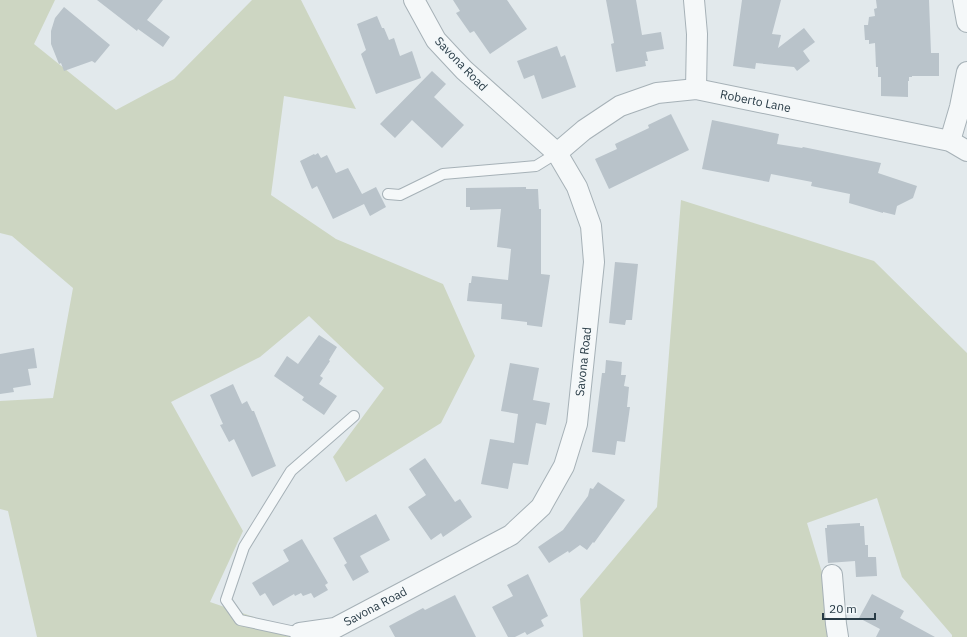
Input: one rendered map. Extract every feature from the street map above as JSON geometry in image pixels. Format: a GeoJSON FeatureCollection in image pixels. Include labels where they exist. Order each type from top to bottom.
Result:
{"type":"FeatureCollection","features":[{"type":"Feature","properties":{"kind":"street","name":"Savona Road"},"geometry":{"type":"LineString","coordinates":[[300,633],[335,628],[511,535],[541,507],[564,466],[577,424],[594,262],[591,226],[577,187],[557,154],[460,66],[436,40],[414,0]]}},
{"type":"Feature","properties":{"kind":"street"},"geometry":{"type":"LineString","coordinates":[[694,0],[697,34],[696,89]]}},
{"type":"Feature","properties":{"kind":"street"},"geometry":{"type":"LineString","coordinates":[[963,0],[967,22]]}},
{"type":"Feature","properties":{"kind":"street"},"geometry":{"type":"LineString","coordinates":[[950,141],[960,108],[967,72]]}},
{"type":"Feature","properties":{"kind":"street","name":"Roberto Lane"},"geometry":{"type":"LineString","coordinates":[[557,154],[584,130],[620,106],[658,93],[696,89],[950,141],[967,152]]}},
{"type":"Feature","properties":{"kind":"street"},"geometry":{"type":"LineString","coordinates":[[832,575],[838,637]]}},
{"type":"Feature","properties":{"kind":"lane"},"geometry":{"type":"LineString","coordinates":[[388,194],[400,195],[443,174],[536,166],[557,154]]}},
{"type":"Feature","properties":{"kind":"lane"},"geometry":{"type":"LineString","coordinates":[[300,633],[240,620],[226,600],[244,547],[291,471],[354,416]]}},
{"type":"Feature","properties":{"kind":"green space"},"geometry":{"type":"Polygon","coordinates":[[[0,0],[55,0],[34,44],[116,110],[174,79],[252,0],[301,0],[356,109],[284,96],[271,195],[336,239],[443,284],[475,356],[441,423],[346,482],[333,457],[384,388],[309,316],[260,357],[171,402],[243,531],[210,602],[300,633],[299,637],[37,637],[8,511],[0,509],[0,401],[53,398],[73,288],[12,236],[0,233],[0,0]]]}},
{"type":"Feature","properties":{"kind":"green space"},"geometry":{"type":"Polygon","coordinates":[[[681,200],[874,261],[967,353],[967,637],[952,637],[952,635],[902,577],[877,498],[807,523],[830,599],[834,637],[583,637],[580,599],[657,507],[681,200]]]}},
{"type":"Feature","properties":{"kind":"building"},"geometry":{"type":"Polygon","coordinates":[[[97,0],[163,0],[147,20],[170,37],[163,47],[138,29],[137,31],[97,0]]]}},
{"type":"Feature","properties":{"kind":"building"},"geometry":{"type":"Polygon","coordinates":[[[453,0],[507,0],[527,29],[490,54],[474,31],[470,33],[456,13],[460,11],[453,0]]]}},
{"type":"Feature","properties":{"kind":"building"},"geometry":{"type":"Polygon","coordinates":[[[606,0],[636,0],[642,35],[661,32],[664,49],[646,52],[648,61],[645,61],[646,66],[616,72],[611,44],[614,43],[606,0]]]}},
{"type":"Feature","properties":{"kind":"building"},"geometry":{"type":"Polygon","coordinates":[[[742,0],[781,0],[772,34],[781,35],[778,48],[804,28],[815,42],[803,51],[810,61],[797,71],[794,67],[756,63],[755,69],[733,66],[742,0]]]}},
{"type":"Feature","properties":{"kind":"building"},"geometry":{"type":"Polygon","coordinates":[[[876,0],[929,0],[931,53],[939,53],[939,76],[909,77],[908,97],[881,96],[881,77],[878,77],[878,67],[876,67],[875,43],[869,44],[869,40],[865,40],[864,25],[868,25],[869,17],[875,16],[874,9],[877,8],[876,0]]]}},
{"type":"Feature","properties":{"kind":"building"},"geometry":{"type":"Polygon","coordinates":[[[64,7],[110,45],[95,63],[92,61],[64,71],[61,63],[59,64],[51,44],[51,31],[55,18],[64,7]]]}},
{"type":"Feature","properties":{"kind":"building"},"geometry":{"type":"Polygon","coordinates":[[[377,16],[389,40],[394,38],[400,56],[412,51],[421,78],[376,94],[361,54],[366,50],[357,24],[377,16]]]}},
{"type":"Feature","properties":{"kind":"building"},"geometry":{"type":"Polygon","coordinates":[[[557,46],[561,57],[565,55],[576,87],[542,99],[534,75],[524,79],[517,61],[557,46]]]}},
{"type":"Feature","properties":{"kind":"building"},"geometry":{"type":"Polygon","coordinates":[[[432,71],[446,84],[434,97],[464,125],[442,148],[412,120],[395,138],[380,124],[432,71]]]}},
{"type":"Feature","properties":{"kind":"building"},"geometry":{"type":"Polygon","coordinates":[[[671,114],[689,150],[609,189],[595,159],[617,149],[615,144],[649,128],[648,125],[671,114]]]}},
{"type":"Feature","properties":{"kind":"building"},"geometry":{"type":"Polygon","coordinates":[[[712,120],[779,134],[777,144],[803,147],[881,163],[878,173],[917,186],[913,198],[897,206],[895,215],[849,203],[850,194],[811,186],[812,182],[771,174],[769,182],[702,169],[712,120]]]}},
{"type":"Feature","properties":{"kind":"building"},"geometry":{"type":"Polygon","coordinates":[[[318,153],[321,158],[327,155],[336,173],[348,168],[362,194],[376,187],[386,207],[370,216],[364,204],[333,219],[317,186],[312,189],[300,161],[318,153]]]}},
{"type":"Feature","properties":{"kind":"building"},"geometry":{"type":"Polygon","coordinates":[[[526,187],[526,189],[538,189],[539,209],[541,209],[541,274],[550,275],[542,327],[527,325],[527,322],[501,319],[502,304],[467,301],[469,283],[471,283],[472,276],[508,280],[511,249],[497,247],[501,209],[470,210],[470,207],[466,207],[466,188],[526,187]]]}},
{"type":"Feature","properties":{"kind":"building"},"geometry":{"type":"Polygon","coordinates":[[[615,262],[638,264],[632,320],[626,320],[625,325],[609,323],[615,262]]]}},
{"type":"Feature","properties":{"kind":"building"},"geometry":{"type":"Polygon","coordinates":[[[319,335],[337,347],[320,376],[323,378],[319,384],[337,396],[324,415],[302,400],[304,397],[274,376],[287,356],[298,364],[319,335]]]}},
{"type":"Feature","properties":{"kind":"building"},"geometry":{"type":"Polygon","coordinates":[[[34,348],[37,368],[28,369],[31,385],[13,388],[14,392],[0,394],[0,354],[34,348]]]}},
{"type":"Feature","properties":{"kind":"building"},"geometry":{"type":"Polygon","coordinates":[[[606,360],[622,362],[621,375],[626,375],[624,386],[629,387],[627,407],[630,407],[625,442],[617,441],[615,455],[592,452],[602,373],[605,373],[606,360]]]}},
{"type":"Feature","properties":{"kind":"building"},"geometry":{"type":"Polygon","coordinates":[[[510,363],[539,368],[533,400],[550,403],[546,425],[536,423],[528,465],[513,463],[508,489],[481,484],[490,439],[514,443],[518,414],[501,411],[510,363]]]}},
{"type":"Feature","properties":{"kind":"building"},"geometry":{"type":"Polygon","coordinates":[[[233,384],[242,404],[247,401],[252,411],[254,411],[276,466],[252,477],[234,439],[229,442],[220,425],[223,424],[210,395],[233,384]]]}},
{"type":"Feature","properties":{"kind":"building"},"geometry":{"type":"Polygon","coordinates":[[[425,458],[455,502],[460,499],[472,517],[443,537],[441,533],[431,540],[408,507],[426,495],[409,469],[425,458]]]}},
{"type":"Feature","properties":{"kind":"building"},"geometry":{"type":"Polygon","coordinates":[[[598,482],[625,500],[594,543],[593,542],[587,550],[580,545],[569,553],[568,551],[549,563],[538,547],[563,530],[588,496],[590,488],[593,489],[598,482]]]}},
{"type":"Feature","properties":{"kind":"building"},"geometry":{"type":"Polygon","coordinates":[[[376,514],[390,540],[360,556],[369,572],[353,581],[344,565],[347,563],[333,538],[376,514]]]}},
{"type":"Feature","properties":{"kind":"building"},"geometry":{"type":"Polygon","coordinates":[[[860,523],[860,526],[864,526],[865,545],[868,545],[868,557],[876,557],[877,576],[856,577],[855,561],[828,563],[825,528],[827,528],[827,525],[860,523]]]}},
{"type":"Feature","properties":{"kind":"building"},"geometry":{"type":"Polygon","coordinates":[[[302,539],[328,583],[325,585],[328,590],[314,598],[311,593],[303,596],[301,593],[295,596],[294,594],[273,606],[265,593],[260,596],[252,583],[289,561],[283,550],[302,539]]]}},
{"type":"Feature","properties":{"kind":"building"},"geometry":{"type":"Polygon","coordinates":[[[528,574],[548,616],[541,620],[544,626],[527,635],[525,632],[515,637],[508,637],[492,607],[513,596],[507,585],[528,574]]]}},
{"type":"Feature","properties":{"kind":"building"},"geometry":{"type":"Polygon","coordinates":[[[872,594],[904,611],[900,618],[935,637],[876,637],[880,629],[859,618],[872,594]]]}},
{"type":"Feature","properties":{"kind":"building"},"geometry":{"type":"Polygon","coordinates":[[[455,595],[476,637],[395,637],[389,626],[423,608],[425,610],[455,595]]]}}]}
